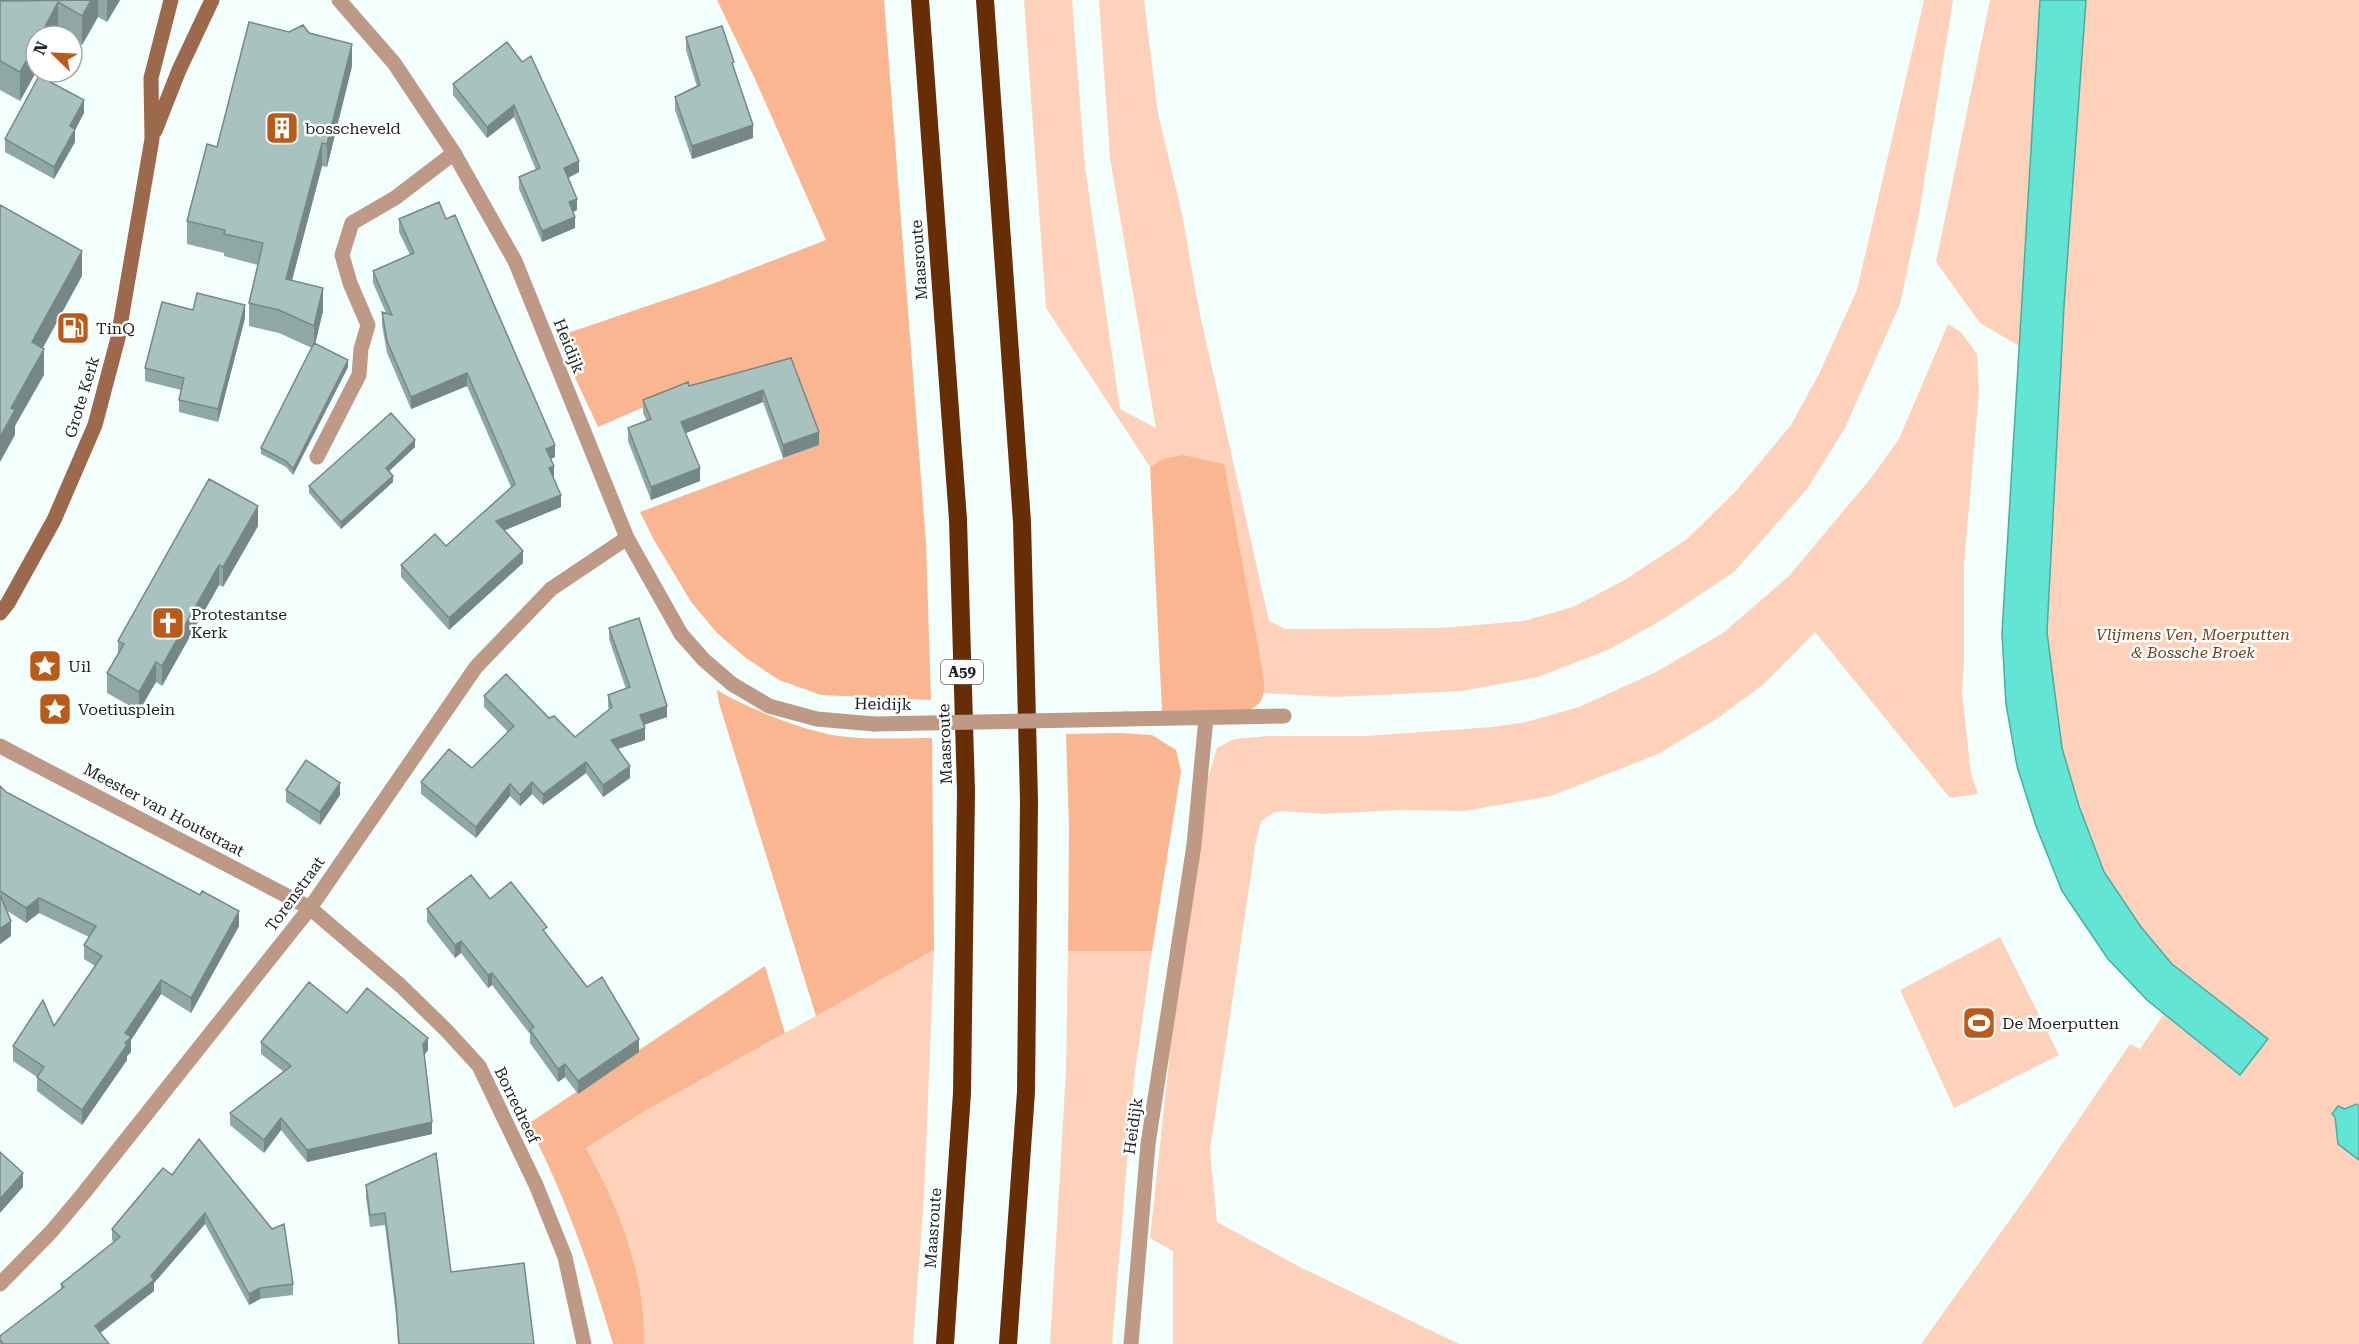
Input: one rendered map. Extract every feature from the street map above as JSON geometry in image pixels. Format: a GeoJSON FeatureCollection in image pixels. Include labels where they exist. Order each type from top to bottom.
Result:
{"type":"FeatureCollection","features":[{"type":"Feature","properties":{"kind":"highway","name":"Maasroute"},"geometry":{"type":"LineString","coordinates":[[920,0],[958,520],[966,791],[962,1093],[945,1344]]}},
{"type":"Feature","properties":{"kind":"highway"},"geometry":{"type":"LineString","coordinates":[[985,0],[1022,522],[1029,801],[1026,1092],[1008,1344]]}},
{"type":"Feature","properties":{"kind":"main road","name":"Grote Kerk"},"geometry":{"type":"LineString","coordinates":[[0,613],[8,603],[54,520],[95,425],[118,339],[152,139],[151,78],[171,0]]}},
{"type":"Feature","properties":{"kind":"main road","name":"Grote Kerk"},"geometry":{"type":"LineString","coordinates":[[152,139],[179,70],[212,0]]}},
{"type":"Feature","properties":{"kind":"street","name":"Heidijk"},"geometry":{"type":"LineString","coordinates":[[339,0],[394,63],[454,153],[515,261],[627,538],[681,634],[704,660],[732,684],[769,706],[817,719],[874,724],[1206,718],[1194,845],[1148,1144],[1131,1344]]}},
{"type":"Feature","properties":{"kind":"street"},"geometry":{"type":"LineString","coordinates":[[317,457],[359,375],[368,325],[350,283],[342,255],[352,223],[394,198],[454,153]]}},
{"type":"Feature","properties":{"kind":"street","name":"Torenstraat"},"geometry":{"type":"LineString","coordinates":[[0,1284],[51,1232],[90,1185],[310,908],[476,667],[550,589],[627,538]]}},
{"type":"Feature","properties":{"kind":"street"},"geometry":{"type":"LineString","coordinates":[[1206,718],[1284,716]]}},
{"type":"Feature","properties":{"kind":"street","name":"Meester van Houtstraat"},"geometry":{"type":"LineString","coordinates":[[0,746],[310,908]]}},
{"type":"Feature","properties":{"kind":"street","name":"Borredreef"},"geometry":{"type":"LineString","coordinates":[[310,908],[401,986],[479,1066],[536,1185],[565,1257],[584,1344]]}},
{"type":"Feature","properties":{"kind":"green space"},"geometry":{"type":"Polygon","coordinates":[[[1024,0],[1072,0],[1085,167],[1120,409],[1156,428],[1110,158],[1099,0],[1144,0],[1158,113],[1182,214],[1199,310],[1269,621],[1285,629],[1300,629],[1437,628],[1523,621],[1573,607],[1623,581],[1687,539],[1736,491],[1791,425],[1819,374],[1857,290],[1924,0],[1953,0],[1918,220],[1900,304],[1845,428],[1807,489],[1734,572],[1662,620],[1610,649],[1538,677],[1462,691],[1336,697],[1262,693],[1163,460],[1150,467],[1046,308],[1024,0]]]}},
{"type":"Feature","properties":{"kind":"green space"},"geometry":{"type":"Polygon","coordinates":[[[1990,0],[2040,0],[2019,346],[1980,323],[1936,262],[1990,0]]]}},
{"type":"Feature","properties":{"kind":"green space","name":"Vlijmens Ven, Moerputten & Bossche Broek"},"geometry":{"type":"Polygon","coordinates":[[[2061,0],[2359,0],[2359,1344],[1921,1344],[2029,1193],[2130,1044],[2140,1049],[2174,999],[2044,772],[2061,0]]]}},
{"type":"Feature","properties":{"kind":"green space"},"geometry":{"type":"Polygon","coordinates":[[[1948,324],[1961,332],[1977,354],[1979,391],[1964,565],[1962,692],[1971,774],[1978,794],[1950,798],[1815,632],[1765,683],[1718,718],[1658,754],[1551,796],[1464,811],[1399,810],[1322,814],[1283,811],[1273,813],[1261,821],[1256,841],[1210,1150],[1217,1222],[1300,1267],[1459,1344],[1173,1344],[1173,1251],[1150,1238],[1179,968],[1205,788],[1217,748],[1234,739],[1268,736],[1366,736],[1492,727],[1526,722],[1579,707],[1656,672],[1723,633],[1789,576],[1871,478],[1899,439],[1948,324]]]}},
{"type":"Feature","properties":{"kind":"green space","name":"De Moerputten"},"geometry":{"type":"Polygon","coordinates":[[[2000,937],[2059,1055],[1954,1108],[1900,990],[2000,937]]]}},
{"type":"Feature","properties":{"kind":"green space"},"geometry":{"type":"Polygon","coordinates":[[[934,950],[924,1198],[913,1344],[644,1344],[640,1293],[628,1243],[609,1194],[586,1148],[645,1111],[934,950]]]}},
{"type":"Feature","properties":{"kind":"green space"},"geometry":{"type":"Polygon","coordinates":[[[1068,951],[1152,951],[1134,1079],[1112,1344],[1050,1344],[1066,1070],[1068,951]]]}},
{"type":"Feature","properties":{"kind":"shaded area"},"geometry":{"type":"Polygon","coordinates":[[[717,0],[884,0],[926,543],[931,700],[821,695],[779,680],[746,658],[717,633],[691,602],[640,512],[819,445],[795,366],[690,387],[598,427],[556,337],[712,284],[826,240],[755,79],[717,0]]]}},
{"type":"Feature","properties":{"kind":"shaded area"},"geometry":{"type":"Polygon","coordinates":[[[2040,0],[2086,0],[2064,306],[2047,632],[2062,748],[2079,806],[2104,872],[2141,927],[2172,964],[2268,1039],[2240,1075],[2147,1000],[2108,959],[2062,891],[2036,826],[2017,766],[2006,704],[2002,633],[2040,0]]]}},
{"type":"Feature","properties":{"kind":"shaded area"},"geometry":{"type":"Polygon","coordinates":[[[1183,455],[1224,464],[1264,679],[1261,700],[1249,710],[1162,711],[1150,467],[1163,459],[1183,455]]]}},
{"type":"Feature","properties":{"kind":"shaded area"},"geometry":{"type":"Polygon","coordinates":[[[717,690],[776,718],[825,734],[862,738],[932,738],[934,950],[816,1016],[719,703],[717,690]]]}},
{"type":"Feature","properties":{"kind":"shaded area"},"geometry":{"type":"Polygon","coordinates":[[[1066,734],[1152,735],[1176,750],[1181,771],[1152,951],[1068,951],[1069,828],[1066,734]]]}},
{"type":"Feature","properties":{"kind":"shaded area"},"geometry":{"type":"Polygon","coordinates":[[[765,966],[785,1033],[645,1111],[586,1148],[609,1194],[628,1242],[640,1293],[644,1344],[613,1344],[576,1232],[528,1124],[765,966]]]}},
{"type":"Feature","properties":{"kind":"shaded area"},"geometry":{"type":"Polygon","coordinates":[[[2356,1104],[2359,1106],[2359,1160],[2338,1144],[2335,1117],[2332,1114],[2338,1106],[2345,1109],[2356,1104]]]}},
{"type":"Feature","properties":{"kind":"building"},"geometry":{"type":"Polygon","coordinates":[[[0,0],[91,0],[82,16],[58,2],[46,24],[24,24],[24,65],[20,72],[0,61],[0,0]]]}},
{"type":"Feature","properties":{"kind":"building","name":"bosscheveld"},"geometry":{"type":"Polygon","coordinates":[[[249,22],[289,32],[303,25],[309,33],[352,44],[327,144],[322,143],[286,279],[323,288],[314,326],[279,310],[249,303],[263,243],[224,234],[225,230],[187,221],[207,144],[217,147],[249,22]]]}},
{"type":"Feature","properties":{"kind":"building"},"geometry":{"type":"Polygon","coordinates":[[[722,26],[753,125],[692,146],[675,97],[700,85],[686,37],[722,26]]]}},
{"type":"Feature","properties":{"kind":"building"},"geometry":{"type":"Polygon","coordinates":[[[507,42],[522,62],[531,56],[579,161],[564,168],[577,199],[569,202],[575,217],[542,231],[519,177],[540,168],[514,105],[487,127],[453,84],[507,42]]]}},
{"type":"Feature","properties":{"kind":"building"},"geometry":{"type":"Polygon","coordinates":[[[35,84],[54,84],[84,100],[70,126],[75,129],[54,167],[5,139],[35,84]]]}},
{"type":"Feature","properties":{"kind":"building"},"geometry":{"type":"Polygon","coordinates":[[[439,202],[446,219],[455,215],[555,445],[546,449],[554,466],[549,468],[561,495],[496,521],[523,551],[449,618],[401,565],[435,534],[446,546],[515,484],[467,373],[411,397],[387,341],[382,312],[392,315],[373,271],[414,253],[399,219],[439,202]]]}},
{"type":"Feature","properties":{"kind":"building"},"geometry":{"type":"Polygon","coordinates":[[[0,205],[82,251],[32,342],[44,349],[11,408],[15,410],[0,437],[0,205]]]}},
{"type":"Feature","properties":{"kind":"building"},"geometry":{"type":"Polygon","coordinates":[[[197,293],[245,305],[218,409],[179,400],[184,378],[145,368],[162,302],[193,310],[197,293]]]}},
{"type":"Feature","properties":{"kind":"building"},"geometry":{"type":"Polygon","coordinates":[[[314,343],[348,360],[293,469],[286,461],[261,448],[314,343]]]}},
{"type":"Feature","properties":{"kind":"building"},"geometry":{"type":"Polygon","coordinates":[[[791,358],[819,432],[783,445],[763,390],[681,422],[700,468],[651,487],[628,428],[651,419],[643,400],[688,382],[689,386],[791,358]]]}},
{"type":"Feature","properties":{"kind":"building"},"geometry":{"type":"Polygon","coordinates":[[[391,413],[415,440],[386,468],[393,476],[341,522],[309,486],[391,413]]]}},
{"type":"Feature","properties":{"kind":"building"},"geometry":{"type":"Polygon","coordinates":[[[209,479],[258,506],[223,567],[219,565],[162,666],[156,662],[139,692],[107,673],[124,644],[118,641],[209,479]]]}},
{"type":"Feature","properties":{"kind":"building"},"geometry":{"type":"Polygon","coordinates":[[[639,618],[667,706],[640,715],[645,728],[611,740],[630,766],[603,785],[586,762],[543,794],[532,782],[520,795],[510,784],[476,827],[421,782],[449,749],[472,768],[514,726],[484,696],[506,674],[549,718],[554,716],[575,737],[612,707],[608,695],[630,687],[609,628],[639,618]]]}},
{"type":"Feature","properties":{"kind":"building"},"geometry":{"type":"Polygon","coordinates":[[[306,760],[340,783],[320,812],[286,790],[306,760]]]}},
{"type":"Feature","properties":{"kind":"building"},"geometry":{"type":"Polygon","coordinates":[[[0,786],[6,792],[200,895],[202,891],[239,911],[191,998],[161,980],[125,1033],[131,1037],[125,1043],[127,1045],[82,1110],[37,1077],[44,1067],[13,1046],[43,1000],[54,1026],[102,956],[84,945],[96,926],[39,898],[26,908],[0,891],[0,786]]]}},
{"type":"Feature","properties":{"kind":"building"},"geometry":{"type":"Polygon","coordinates":[[[471,875],[490,899],[511,882],[547,927],[543,930],[587,987],[602,977],[639,1039],[578,1081],[565,1064],[558,1069],[530,1030],[534,1027],[492,973],[488,975],[461,941],[455,945],[427,909],[471,875]]]}},
{"type":"Feature","properties":{"kind":"building"},"geometry":{"type":"Polygon","coordinates":[[[0,895],[11,921],[0,929],[0,895]]]}},
{"type":"Feature","properties":{"kind":"building"},"geometry":{"type":"Polygon","coordinates":[[[309,982],[347,1013],[367,988],[428,1038],[423,1044],[432,1122],[307,1150],[281,1118],[264,1140],[230,1113],[291,1066],[261,1042],[309,982]]]}},
{"type":"Feature","properties":{"kind":"building"},"geometry":{"type":"Polygon","coordinates":[[[199,1139],[272,1229],[284,1224],[293,1284],[260,1288],[249,1294],[205,1213],[151,1276],[154,1280],[95,1326],[109,1344],[3,1344],[0,1336],[64,1287],[61,1284],[120,1237],[112,1229],[163,1168],[172,1175],[199,1139]]]}},
{"type":"Feature","properties":{"kind":"building"},"geometry":{"type":"Polygon","coordinates":[[[0,1152],[23,1173],[0,1199],[0,1152]]]}},
{"type":"Feature","properties":{"kind":"building"},"geometry":{"type":"Polygon","coordinates":[[[436,1153],[451,1272],[524,1263],[534,1344],[399,1344],[385,1213],[370,1215],[366,1185],[436,1153]]]}},
{"type":"Feature","properties":{"kind":"place","name":"bosscheveld"},"geometry":{"type":"Point","coordinates":[282,128]}},
{"type":"Feature","properties":{"kind":"place","name":"TinQ"},"geometry":{"type":"Point","coordinates":[73,328]}},
{"type":"Feature","properties":{"kind":"place","name":"Protestantse Kerk"},"geometry":{"type":"Point","coordinates":[168,623]}},
{"type":"Feature","properties":{"kind":"place","name":"Uil"},"geometry":{"type":"Point","coordinates":[45,666]}},
{"type":"Feature","properties":{"kind":"place","name":"Voetiusplein"},"geometry":{"type":"Point","coordinates":[55,709]}},
{"type":"Feature","properties":{"kind":"place","name":"De Moerputten"},"geometry":{"type":"Point","coordinates":[1979,1023]}}]}
